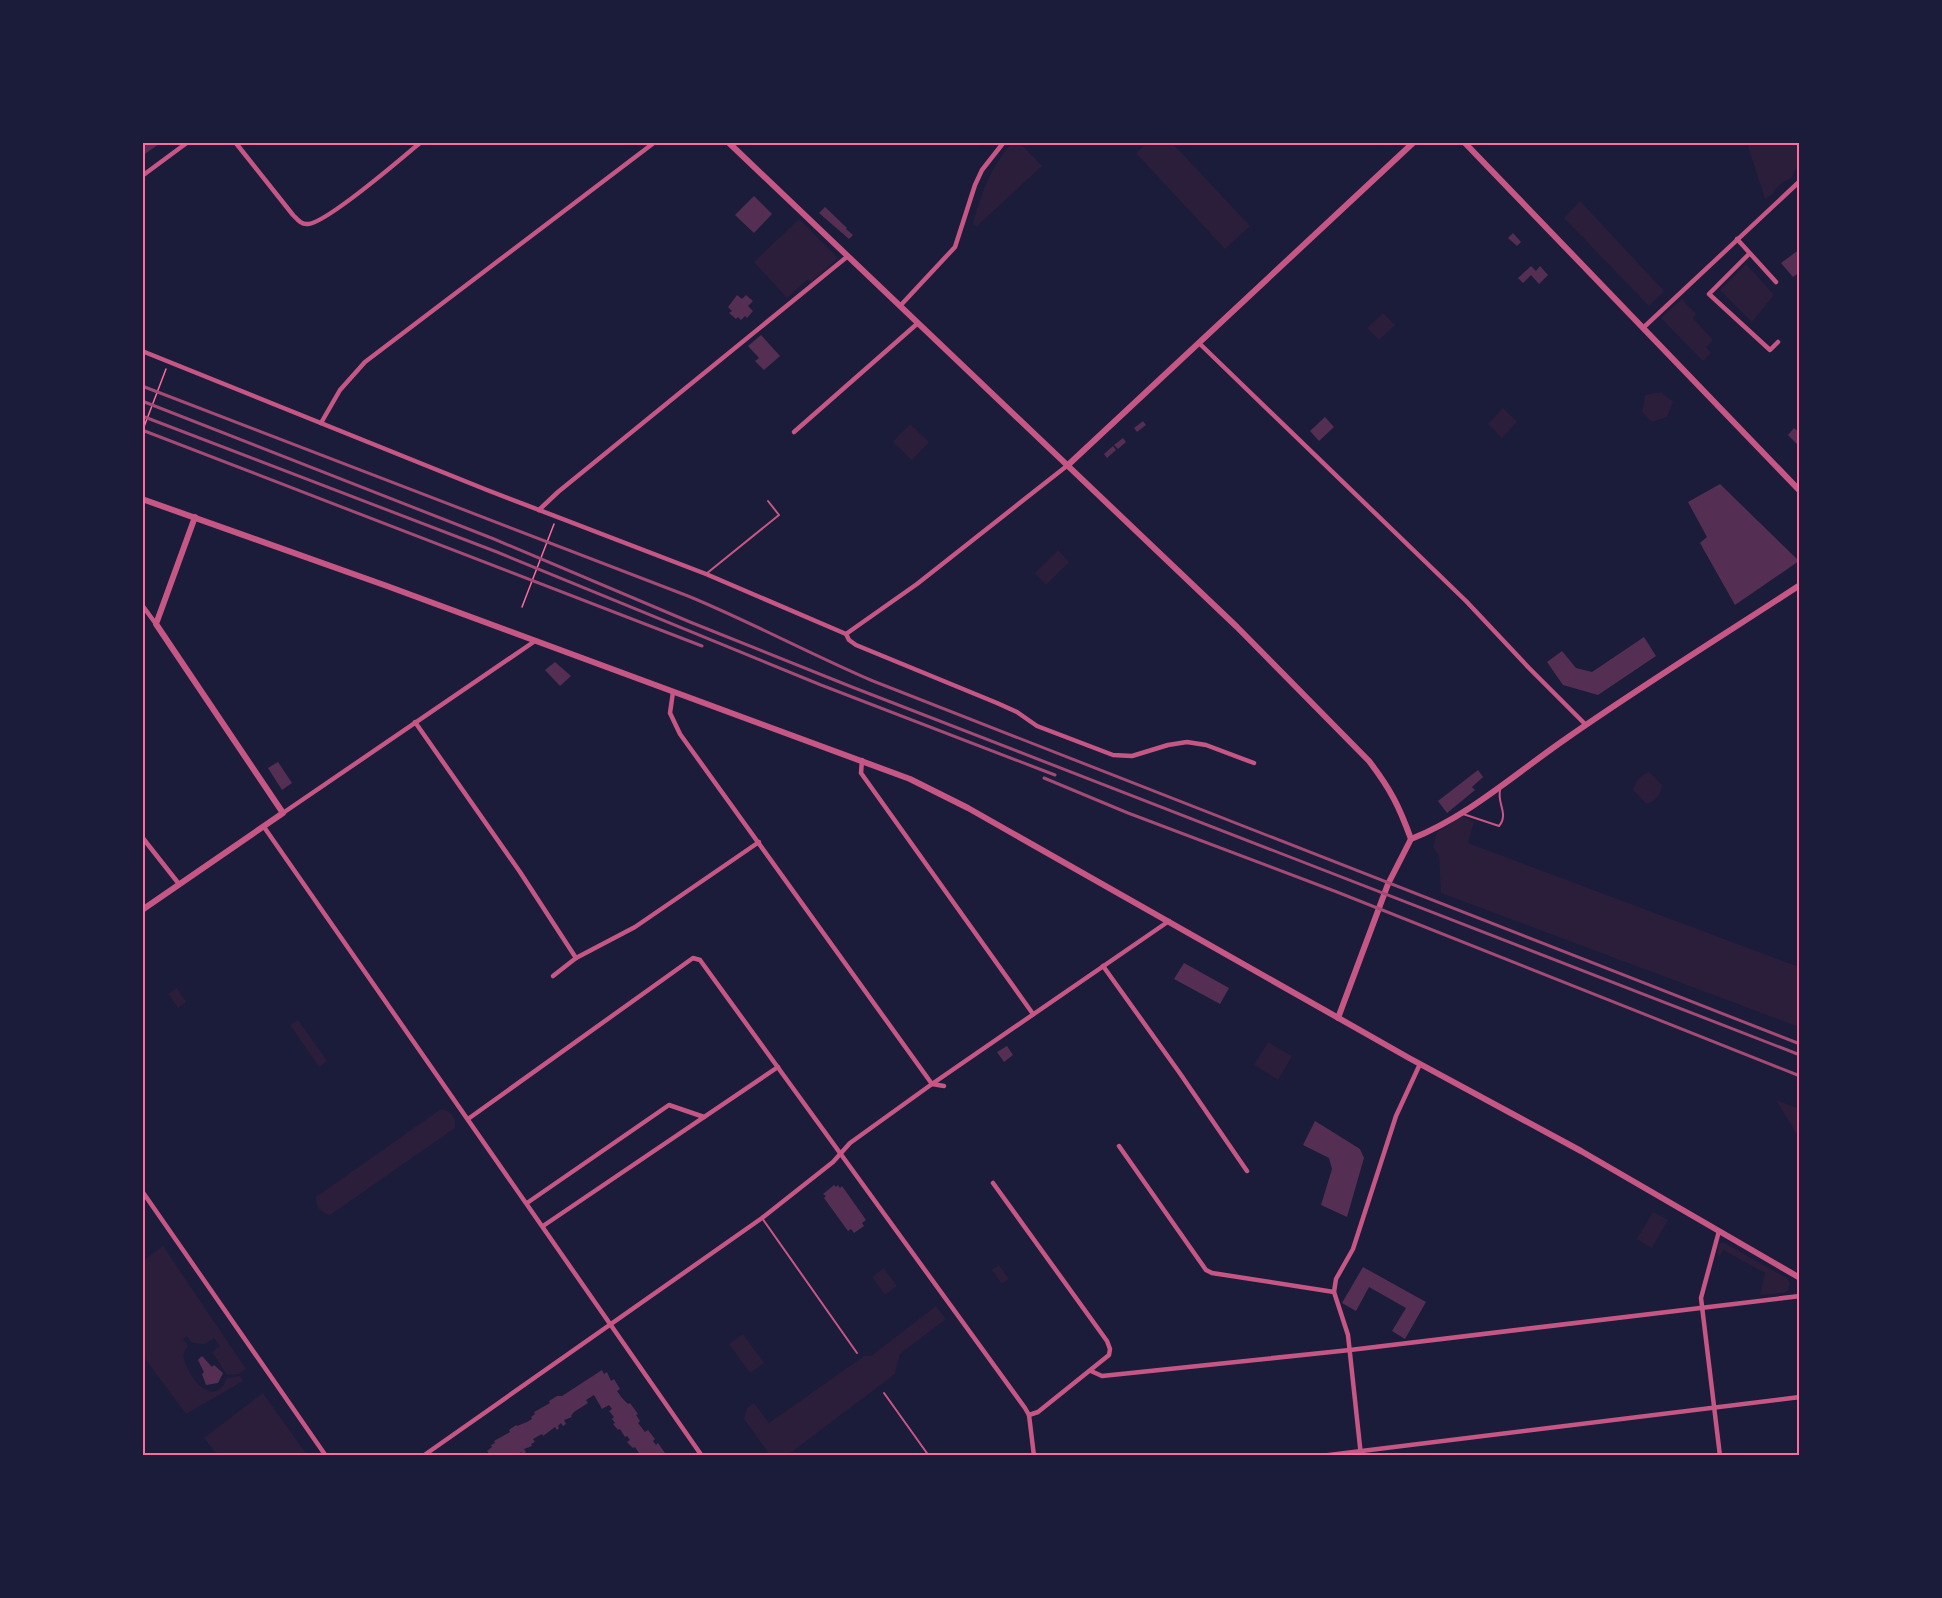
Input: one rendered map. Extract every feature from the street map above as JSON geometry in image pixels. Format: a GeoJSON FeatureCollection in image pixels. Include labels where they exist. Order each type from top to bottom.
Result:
{"type":"FeatureCollection","features":[{"type":"Feature","properties":{"kind":"street"},"geometry":{"type":"LineString","coordinates":[[142,176],[188,142]]}},
{"type":"Feature","properties":{"kind":"street"},"geometry":{"type":"LineString","coordinates":[[235,142],[293,215],[303,224],[323,219],[422,142]]}},
{"type":"Feature","properties":{"kind":"street"},"geometry":{"type":"LineString","coordinates":[[321,423],[340,390],[365,362],[655,142]]}},
{"type":"Feature","properties":{"kind":"street"},"geometry":{"type":"LineString","coordinates":[[728,142],[1068,465],[1370,761],[1388,784],[1398,803],[1411,839]]}},
{"type":"Feature","properties":{"kind":"street"},"geometry":{"type":"LineString","coordinates":[[900,306],[956,248],[975,184],[982,170],[1004,142]]}},
{"type":"Feature","properties":{"kind":"street"},"geometry":{"type":"LineString","coordinates":[[846,634],[917,584],[1068,465],[1414,142]]}},
{"type":"Feature","properties":{"kind":"street"},"geometry":{"type":"LineString","coordinates":[[1464,142],[1800,491]]}},
{"type":"Feature","properties":{"kind":"street"},"geometry":{"type":"LineString","coordinates":[[1643,328],[1800,181]]}},
{"type":"Feature","properties":{"kind":"street"},"geometry":{"type":"LineString","coordinates":[[1737,239],[1776,282]]}},
{"type":"Feature","properties":{"kind":"street"},"geometry":{"type":"LineString","coordinates":[[1749,254],[1709,294],[1770,350],[1778,342]]}},
{"type":"Feature","properties":{"kind":"street"},"geometry":{"type":"LineString","coordinates":[[539,510],[558,492],[848,256]]}},
{"type":"Feature","properties":{"kind":"street"},"geometry":{"type":"LineString","coordinates":[[794,432],[918,323]]}},
{"type":"Feature","properties":{"kind":"street"},"geometry":{"type":"LineString","coordinates":[[1199,343],[1465,599],[1528,668],[1586,725]]}},
{"type":"Feature","properties":{"kind":"street"},"geometry":{"type":"LineString","coordinates":[[142,351],[539,510],[706,574],[846,634],[856,645],[1017,712],[1037,726],[1113,755],[1132,756],[1187,742],[1206,745],[1254,763]]}},
{"type":"Feature","properties":{"kind":"street"},"geometry":{"type":"LineString","coordinates":[[142,499],[910,779],[968,808],[1420,1064],[1581,1151],[1800,1278]]}},
{"type":"Feature","properties":{"kind":"street"},"geometry":{"type":"LineString","coordinates":[[156,624],[195,517]]}},
{"type":"Feature","properties":{"kind":"street"},"geometry":{"type":"LineString","coordinates":[[1338,1018],[1392,875],[1411,839],[1433,831],[1463,814],[1586,725],[1800,585]]}},
{"type":"Feature","properties":{"kind":"street"},"geometry":{"type":"LineString","coordinates":[[142,605],[283,813]]}},
{"type":"Feature","properties":{"kind":"street"},"geometry":{"type":"LineString","coordinates":[[142,910],[535,641]]}},
{"type":"Feature","properties":{"kind":"street"},"geometry":{"type":"LineString","coordinates":[[674,692],[670,712],[680,734],[932,1084],[944,1086]]}},
{"type":"Feature","properties":{"kind":"street"},"geometry":{"type":"LineString","coordinates":[[415,722],[520,872],[576,958]]}},
{"type":"Feature","properties":{"kind":"street"},"geometry":{"type":"LineString","coordinates":[[862,760],[861,773],[1033,1014]]}},
{"type":"Feature","properties":{"kind":"street"},"geometry":{"type":"LineString","coordinates":[[264,827],[702,1455]]}},
{"type":"Feature","properties":{"kind":"street"},"geometry":{"type":"LineString","coordinates":[[142,837],[179,884]]}},
{"type":"Feature","properties":{"kind":"street"},"geometry":{"type":"LineString","coordinates":[[553,976],[576,958],[635,927],[759,842]]}},
{"type":"Feature","properties":{"kind":"street"},"geometry":{"type":"LineString","coordinates":[[423,1455],[762,1218],[842,1153],[850,1143],[932,1084],[1169,921]]}},
{"type":"Feature","properties":{"kind":"street"},"geometry":{"type":"LineString","coordinates":[[468,1119],[693,958],[700,960],[842,1153],[1029,1415],[1034,1455]]}},
{"type":"Feature","properties":{"kind":"street"},"geometry":{"type":"LineString","coordinates":[[1103,966],[1246,1171]]}},
{"type":"Feature","properties":{"kind":"street"},"geometry":{"type":"LineString","coordinates":[[1361,1453],[1348,1335],[1334,1292],[1336,1279],[1353,1249],[1396,1116],[1420,1064]]}},
{"type":"Feature","properties":{"kind":"street"},"geometry":{"type":"LineString","coordinates":[[543,1226],[778,1067]]}},
{"type":"Feature","properties":{"kind":"street"},"geometry":{"type":"LineString","coordinates":[[527,1203],[669,1105],[704,1117]]}},
{"type":"Feature","properties":{"kind":"street"},"geometry":{"type":"LineString","coordinates":[[1119,1146],[1206,1270],[1212,1273],[1334,1292]]}},
{"type":"Feature","properties":{"kind":"street"},"geometry":{"type":"LineString","coordinates":[[993,1183],[1110,1348],[1109,1355],[1091,1371],[1038,1412],[1029,1415]]}},
{"type":"Feature","properties":{"kind":"street"},"geometry":{"type":"LineString","coordinates":[[142,1191],[326,1455]]}},
{"type":"Feature","properties":{"kind":"street"},"geometry":{"type":"LineString","coordinates":[[1719,1232],[1701,1298],[1720,1455]]}},
{"type":"Feature","properties":{"kind":"street"},"geometry":{"type":"LineString","coordinates":[[1091,1371],[1102,1376],[1350,1350],[1800,1296]]}},
{"type":"Feature","properties":{"kind":"street"},"geometry":{"type":"LineString","coordinates":[[1321,1455],[1361,1453],[1800,1397]]}},
{"type":"Feature","properties":{"kind":"lane"},"geometry":{"type":"LineString","coordinates":[[706,574],[779,515],[768,501]]}},
{"type":"Feature","properties":{"kind":"lane"},"geometry":{"type":"LineString","coordinates":[[1463,814],[1499,826],[1504,812],[1499,803],[1499,792],[1503,785]]}},
{"type":"Feature","properties":{"kind":"lane"},"geometry":{"type":"LineString","coordinates":[[762,1218],[857,1353]]}},
{"type":"Feature","properties":{"kind":"lane"},"geometry":{"type":"LineString","coordinates":[[884,1393],[929,1455]]}},
{"type":"Feature","properties":{"kind":"path"},"geometry":{"type":"LineString","coordinates":[[142,432],[167,365]]}},
{"type":"Feature","properties":{"kind":"path"},"geometry":{"type":"LineString","coordinates":[[522,608],[556,520]]}},
{"type":"Feature","properties":{"kind":"shaded area"},"geometry":{"type":"Polygon","coordinates":[[[1012,143],[1020,143],[1042,166],[977,226],[973,224],[988,180],[998,161],[1012,143]]]}},
{"type":"Feature","properties":{"kind":"shaded area"},"geometry":{"type":"Polygon","coordinates":[[[1147,143],[1172,143],[1250,226],[1225,249],[1136,153],[1147,143]]]}},
{"type":"Feature","properties":{"kind":"shaded area"},"geometry":{"type":"Polygon","coordinates":[[[1747,143],[1799,143],[1799,166],[1792,178],[1781,184],[1773,194],[1765,199],[1747,143]]]}},
{"type":"Feature","properties":{"kind":"shaded area"},"geometry":{"type":"Polygon","coordinates":[[[1580,201],[1664,291],[1649,306],[1564,218],[1580,201]]]}},
{"type":"Feature","properties":{"kind":"shaded area"},"geometry":{"type":"Polygon","coordinates":[[[799,219],[837,257],[811,282],[808,279],[787,298],[754,262],[799,219]]]}},
{"type":"Feature","properties":{"kind":"shaded area"},"geometry":{"type":"Polygon","coordinates":[[[1746,264],[1774,295],[1752,322],[1720,290],[1746,264]]]}},
{"type":"Feature","properties":{"kind":"shaded area"},"geometry":{"type":"Polygon","coordinates":[[[1682,299],[1696,314],[1693,318],[1713,340],[1706,347],[1711,353],[1703,361],[1661,318],[1682,299]]]}},
{"type":"Feature","properties":{"kind":"shaded area"},"geometry":{"type":"Polygon","coordinates":[[[1383,313],[1395,325],[1379,340],[1367,328],[1383,313]]]}},
{"type":"Feature","properties":{"kind":"shaded area"},"geometry":{"type":"Polygon","coordinates":[[[1661,392],[1673,402],[1667,417],[1652,422],[1642,412],[1645,395],[1661,392]]]}},
{"type":"Feature","properties":{"kind":"shaded area"},"geometry":{"type":"Polygon","coordinates":[[[1503,408],[1517,422],[1502,438],[1488,424],[1503,408]]]}},
{"type":"Feature","properties":{"kind":"shaded area"},"geometry":{"type":"Polygon","coordinates":[[[910,424],[929,442],[912,460],[893,442],[910,424]]]}},
{"type":"Feature","properties":{"kind":"shaded area"},"geometry":{"type":"Polygon","coordinates":[[[1058,550],[1069,562],[1046,585],[1035,573],[1058,550]]]}},
{"type":"Feature","properties":{"kind":"shaded area"},"geometry":{"type":"Polygon","coordinates":[[[1649,772],[1662,785],[1657,798],[1646,804],[1633,790],[1639,779],[1649,772]]]}},
{"type":"Feature","properties":{"kind":"shaded area"},"geometry":{"type":"Polygon","coordinates":[[[1463,816],[1474,822],[1468,843],[1799,967],[1799,1027],[1441,893],[1439,856],[1433,847],[1437,832],[1463,816]]]}},
{"type":"Feature","properties":{"kind":"shaded area"},"geometry":{"type":"Polygon","coordinates":[[[177,988],[186,1002],[178,1008],[168,994],[177,988]]]}},
{"type":"Feature","properties":{"kind":"shaded area"},"geometry":{"type":"Polygon","coordinates":[[[298,1020],[327,1061],[319,1067],[290,1025],[298,1020]]]}},
{"type":"Feature","properties":{"kind":"shaded area"},"geometry":{"type":"Polygon","coordinates":[[[1268,1042],[1292,1056],[1278,1080],[1254,1065],[1268,1042]]]}},
{"type":"Feature","properties":{"kind":"shaded area"},"geometry":{"type":"Polygon","coordinates":[[[1776,1100],[1799,1109],[1799,1138],[1776,1100]]]}},
{"type":"Feature","properties":{"kind":"shaded area"},"geometry":{"type":"Polygon","coordinates":[[[441,1109],[448,1111],[452,1116],[455,1128],[330,1215],[319,1209],[316,1197],[441,1109]]]}},
{"type":"Feature","properties":{"kind":"shaded area"},"geometry":{"type":"Polygon","coordinates":[[[1653,1212],[1668,1220],[1652,1248],[1637,1239],[1653,1212]]]}},
{"type":"Feature","properties":{"kind":"shaded area"},"geometry":{"type":"Polygon","coordinates":[[[1723,1242],[1788,1279],[1790,1283],[1788,1291],[1760,1295],[1765,1273],[1723,1250],[1720,1257],[1717,1253],[1719,1244],[1723,1242]]]}},
{"type":"Feature","properties":{"kind":"shaded area"},"geometry":{"type":"Polygon","coordinates":[[[163,1246],[246,1369],[239,1374],[227,1375],[212,1352],[220,1346],[214,1338],[205,1344],[192,1343],[187,1336],[183,1339],[188,1346],[183,1355],[186,1366],[202,1387],[215,1391],[222,1387],[227,1378],[240,1376],[243,1381],[186,1414],[143,1356],[143,1261],[163,1246]]]}},
{"type":"Feature","properties":{"kind":"shaded area"},"geometry":{"type":"Polygon","coordinates":[[[999,1265],[1009,1279],[1002,1284],[992,1270],[999,1265]]]}},
{"type":"Feature","properties":{"kind":"shaded area"},"geometry":{"type":"Polygon","coordinates":[[[884,1268],[897,1286],[885,1295],[872,1277],[884,1268]]]}},
{"type":"Feature","properties":{"kind":"shaded area"},"geometry":{"type":"Polygon","coordinates":[[[936,1306],[946,1319],[900,1354],[895,1374],[790,1455],[770,1455],[744,1419],[747,1408],[754,1403],[769,1423],[864,1356],[871,1356],[936,1306]]]}},
{"type":"Feature","properties":{"kind":"shaded area"},"geometry":{"type":"Polygon","coordinates":[[[743,1334],[764,1363],[750,1373],[729,1344],[743,1334]]]}},
{"type":"Feature","properties":{"kind":"shaded area"},"geometry":{"type":"Polygon","coordinates":[[[263,1393],[307,1455],[217,1455],[204,1438],[263,1393]]]}},
{"type":"Feature","properties":{"kind":"building"},"geometry":{"type":"Polygon","coordinates":[[[142,142],[162,142],[142,156],[142,142]]]}},
{"type":"Feature","properties":{"kind":"building"},"geometry":{"type":"Polygon","coordinates":[[[754,196],[772,214],[754,233],[735,215],[754,196]]]}},
{"type":"Feature","properties":{"kind":"building"},"geometry":{"type":"Polygon","coordinates":[[[825,207],[853,235],[849,239],[819,213],[825,207]]]}},
{"type":"Feature","properties":{"kind":"building"},"geometry":{"type":"Polygon","coordinates":[[[1513,233],[1521,242],[1517,246],[1508,238],[1513,233]]]}},
{"type":"Feature","properties":{"kind":"building"},"geometry":{"type":"Polygon","coordinates":[[[1800,249],[1800,272],[1793,277],[1781,263],[1800,249]]]}},
{"type":"Feature","properties":{"kind":"building"},"geometry":{"type":"Polygon","coordinates":[[[1531,266],[1536,271],[1540,266],[1548,275],[1539,284],[1531,275],[1523,283],[1518,278],[1531,266]]]}},
{"type":"Feature","properties":{"kind":"building"},"geometry":{"type":"Polygon","coordinates":[[[737,295],[742,299],[746,295],[753,301],[748,306],[753,311],[747,318],[745,316],[741,320],[729,313],[732,311],[728,307],[737,295]]]}},
{"type":"Feature","properties":{"kind":"building"},"geometry":{"type":"Polygon","coordinates":[[[761,335],[780,356],[764,370],[755,361],[759,358],[748,346],[761,335]]]}},
{"type":"Feature","properties":{"kind":"building"},"geometry":{"type":"Polygon","coordinates":[[[1325,417],[1334,427],[1319,441],[1310,431],[1325,417]]]}},
{"type":"Feature","properties":{"kind":"building"},"geometry":{"type":"Polygon","coordinates":[[[1143,421],[1146,425],[1137,432],[1134,428],[1143,421]]]}},
{"type":"Feature","properties":{"kind":"building"},"geometry":{"type":"Polygon","coordinates":[[[1794,428],[1800,433],[1800,447],[1788,435],[1794,428]]]}},
{"type":"Feature","properties":{"kind":"building"},"geometry":{"type":"Polygon","coordinates":[[[1123,438],[1126,442],[1118,449],[1114,445],[1123,438]]]}},
{"type":"Feature","properties":{"kind":"building"},"geometry":{"type":"Polygon","coordinates":[[[1113,446],[1116,450],[1107,458],[1104,454],[1113,446]]]}},
{"type":"Feature","properties":{"kind":"building"},"geometry":{"type":"Polygon","coordinates":[[[1720,484],[1799,561],[1735,605],[1700,543],[1707,537],[1688,502],[1720,484]]]}},
{"type":"Feature","properties":{"kind":"building"},"geometry":{"type":"Polygon","coordinates":[[[1644,637],[1656,656],[1598,695],[1563,685],[1547,662],[1562,651],[1576,668],[1592,672],[1644,637]]]}},
{"type":"Feature","properties":{"kind":"building"},"geometry":{"type":"Polygon","coordinates":[[[555,662],[571,676],[560,686],[545,670],[555,662]]]}},
{"type":"Feature","properties":{"kind":"building"},"geometry":{"type":"Polygon","coordinates":[[[278,762],[292,783],[282,790],[268,768],[278,762]]]}},
{"type":"Feature","properties":{"kind":"building"},"geometry":{"type":"Polygon","coordinates":[[[1478,770],[1483,777],[1472,787],[1475,790],[1447,813],[1438,801],[1478,770]]]}},
{"type":"Feature","properties":{"kind":"building"},"geometry":{"type":"Polygon","coordinates":[[[1184,963],[1229,988],[1220,1004],[1174,979],[1184,963]]]}},
{"type":"Feature","properties":{"kind":"building"},"geometry":{"type":"Polygon","coordinates":[[[1007,1046],[1013,1055],[1004,1062],[997,1052],[1007,1046]]]}},
{"type":"Feature","properties":{"kind":"building"},"geometry":{"type":"Polygon","coordinates":[[[1315,1121],[1360,1149],[1364,1158],[1347,1217],[1321,1205],[1332,1169],[1329,1158],[1303,1145],[1315,1121]]]}},
{"type":"Feature","properties":{"kind":"building"},"geometry":{"type":"Polygon","coordinates":[[[834,1185],[840,1188],[842,1186],[866,1220],[862,1223],[864,1226],[854,1233],[851,1229],[848,1231],[824,1198],[826,1196],[823,1194],[834,1185]]]}},
{"type":"Feature","properties":{"kind":"building"},"geometry":{"type":"Polygon","coordinates":[[[1363,1267],[1426,1302],[1405,1339],[1392,1331],[1406,1308],[1369,1287],[1356,1311],[1342,1303],[1363,1267]]]}},
{"type":"Feature","properties":{"kind":"building"},"geometry":{"type":"Polygon","coordinates":[[[202,1356],[212,1367],[214,1365],[223,1373],[218,1383],[206,1385],[202,1374],[204,1372],[198,1360],[202,1356]]]}},
{"type":"Feature","properties":{"kind":"building"},"geometry":{"type":"Polygon","coordinates":[[[602,1370],[604,1374],[607,1372],[611,1381],[614,1379],[620,1389],[617,1391],[638,1414],[636,1415],[640,1421],[638,1423],[645,1432],[648,1430],[655,1439],[653,1441],[656,1445],[658,1443],[665,1453],[664,1456],[641,1456],[635,1447],[633,1448],[627,1442],[630,1440],[627,1436],[625,1437],[613,1424],[615,1423],[612,1419],[614,1417],[609,1411],[612,1409],[609,1405],[602,1409],[594,1395],[586,1400],[588,1403],[574,1412],[572,1417],[564,1420],[566,1424],[563,1426],[561,1423],[557,1430],[555,1427],[543,1436],[542,1434],[533,1439],[535,1442],[524,1449],[526,1452],[523,1454],[521,1452],[517,1456],[491,1456],[487,1451],[495,1443],[494,1441],[510,1432],[509,1430],[516,1425],[532,1419],[534,1412],[550,1403],[549,1401],[562,1396],[602,1370]]]}},
{"type":"Feature","properties":{"kind":"railway"},"geometry":{"type":"LineString","coordinates":[[142,386],[688,596],[873,681],[1800,1044]]}},
{"type":"Feature","properties":{"kind":"railway"},"geometry":{"type":"LineString","coordinates":[[142,401],[494,539],[690,622],[852,687],[1800,1055]]}},
{"type":"Feature","properties":{"kind":"railway"},"geometry":{"type":"LineString","coordinates":[[142,416],[497,552],[821,685],[1055,775]]}},
{"type":"Feature","properties":{"kind":"railway"},"geometry":{"type":"LineString","coordinates":[[142,430],[702,646]]}},
{"type":"Feature","properties":{"kind":"railway"},"geometry":{"type":"LineString","coordinates":[[1044,778],[1800,1076]]}}]}
